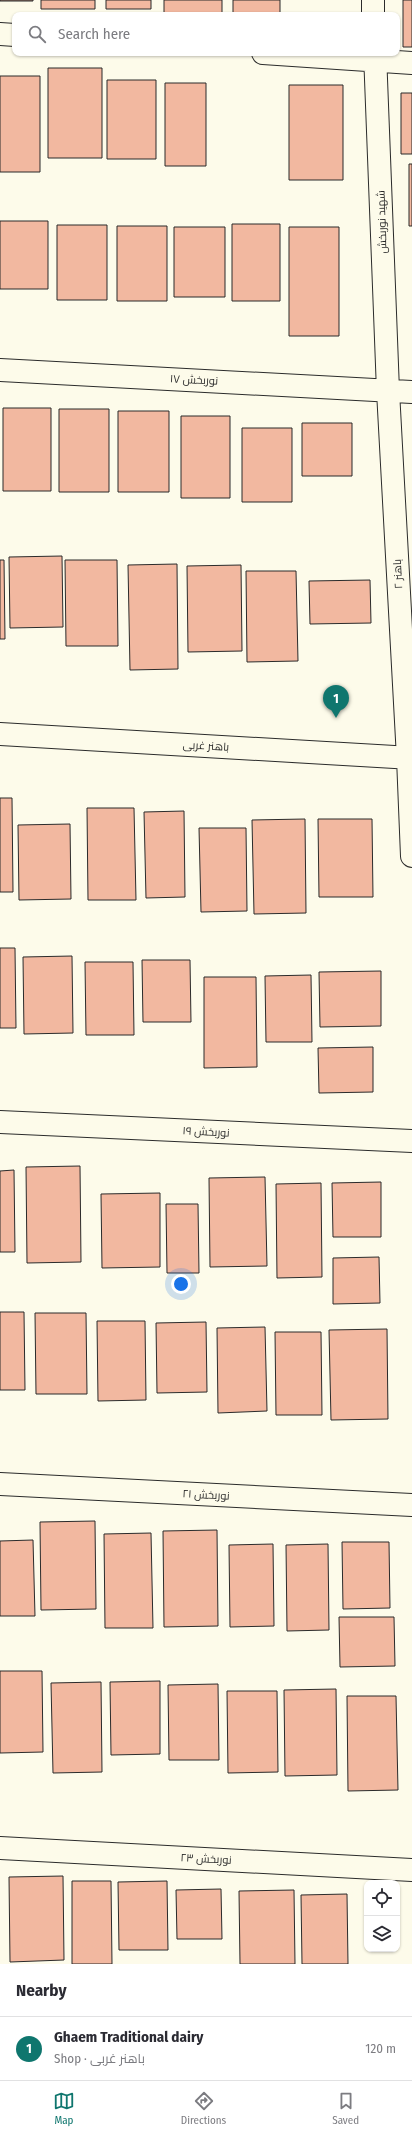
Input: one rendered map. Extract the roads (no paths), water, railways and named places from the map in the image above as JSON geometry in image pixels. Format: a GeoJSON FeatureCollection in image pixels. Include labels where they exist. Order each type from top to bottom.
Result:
{"type":"FeatureCollection","features":[{"type":"Feature","properties":{"kind":"street"},"geometry":{"type":"LineString","coordinates":[[373,0],[373,12]]}},
{"type":"Feature","properties":{"kind":"street"},"geometry":{"type":"LineString","coordinates":[[0,34],[12,35]]}},
{"type":"Feature","properties":{"kind":"street"},"geometry":{"type":"LineString","coordinates":[[347,56],[375,57],[412,63]]}},
{"type":"Feature","properties":{"kind":"street","name":"شهید نوربخش"},"geometry":{"type":"LineString","coordinates":[[375,57],[388,391]]}},
{"type":"Feature","properties":{"kind":"street","name":"نوربخش ۱۷"},"geometry":{"type":"LineString","coordinates":[[0,370],[412,392]]}},
{"type":"Feature","properties":{"kind":"street","name":"باهنر ۲"},"geometry":{"type":"LineString","coordinates":[[388,391],[410,758],[412,856]]}},
{"type":"Feature","properties":{"kind":"street","name":"باهنر غربی"},"geometry":{"type":"LineString","coordinates":[[0,734],[410,758]]}},
{"type":"Feature","properties":{"kind":"street","name":"نوربخش ۱۹"},"geometry":{"type":"LineString","coordinates":[[0,1122],[412,1141]]}},
{"type":"Feature","properties":{"kind":"street","name":"نوربخش ۲۱"},"geometry":{"type":"LineString","coordinates":[[0,1484],[412,1505]]}},
{"type":"Feature","properties":{"kind":"street","name":"نوربخش ۲۳"},"geometry":{"type":"LineString","coordinates":[[0,1848],[412,1870]]}},
{"type":"Feature","properties":{"kind":"place","name":"Ghaem Traditional dairy"},"geometry":{"type":"Point","coordinates":[336,718]}}]}
